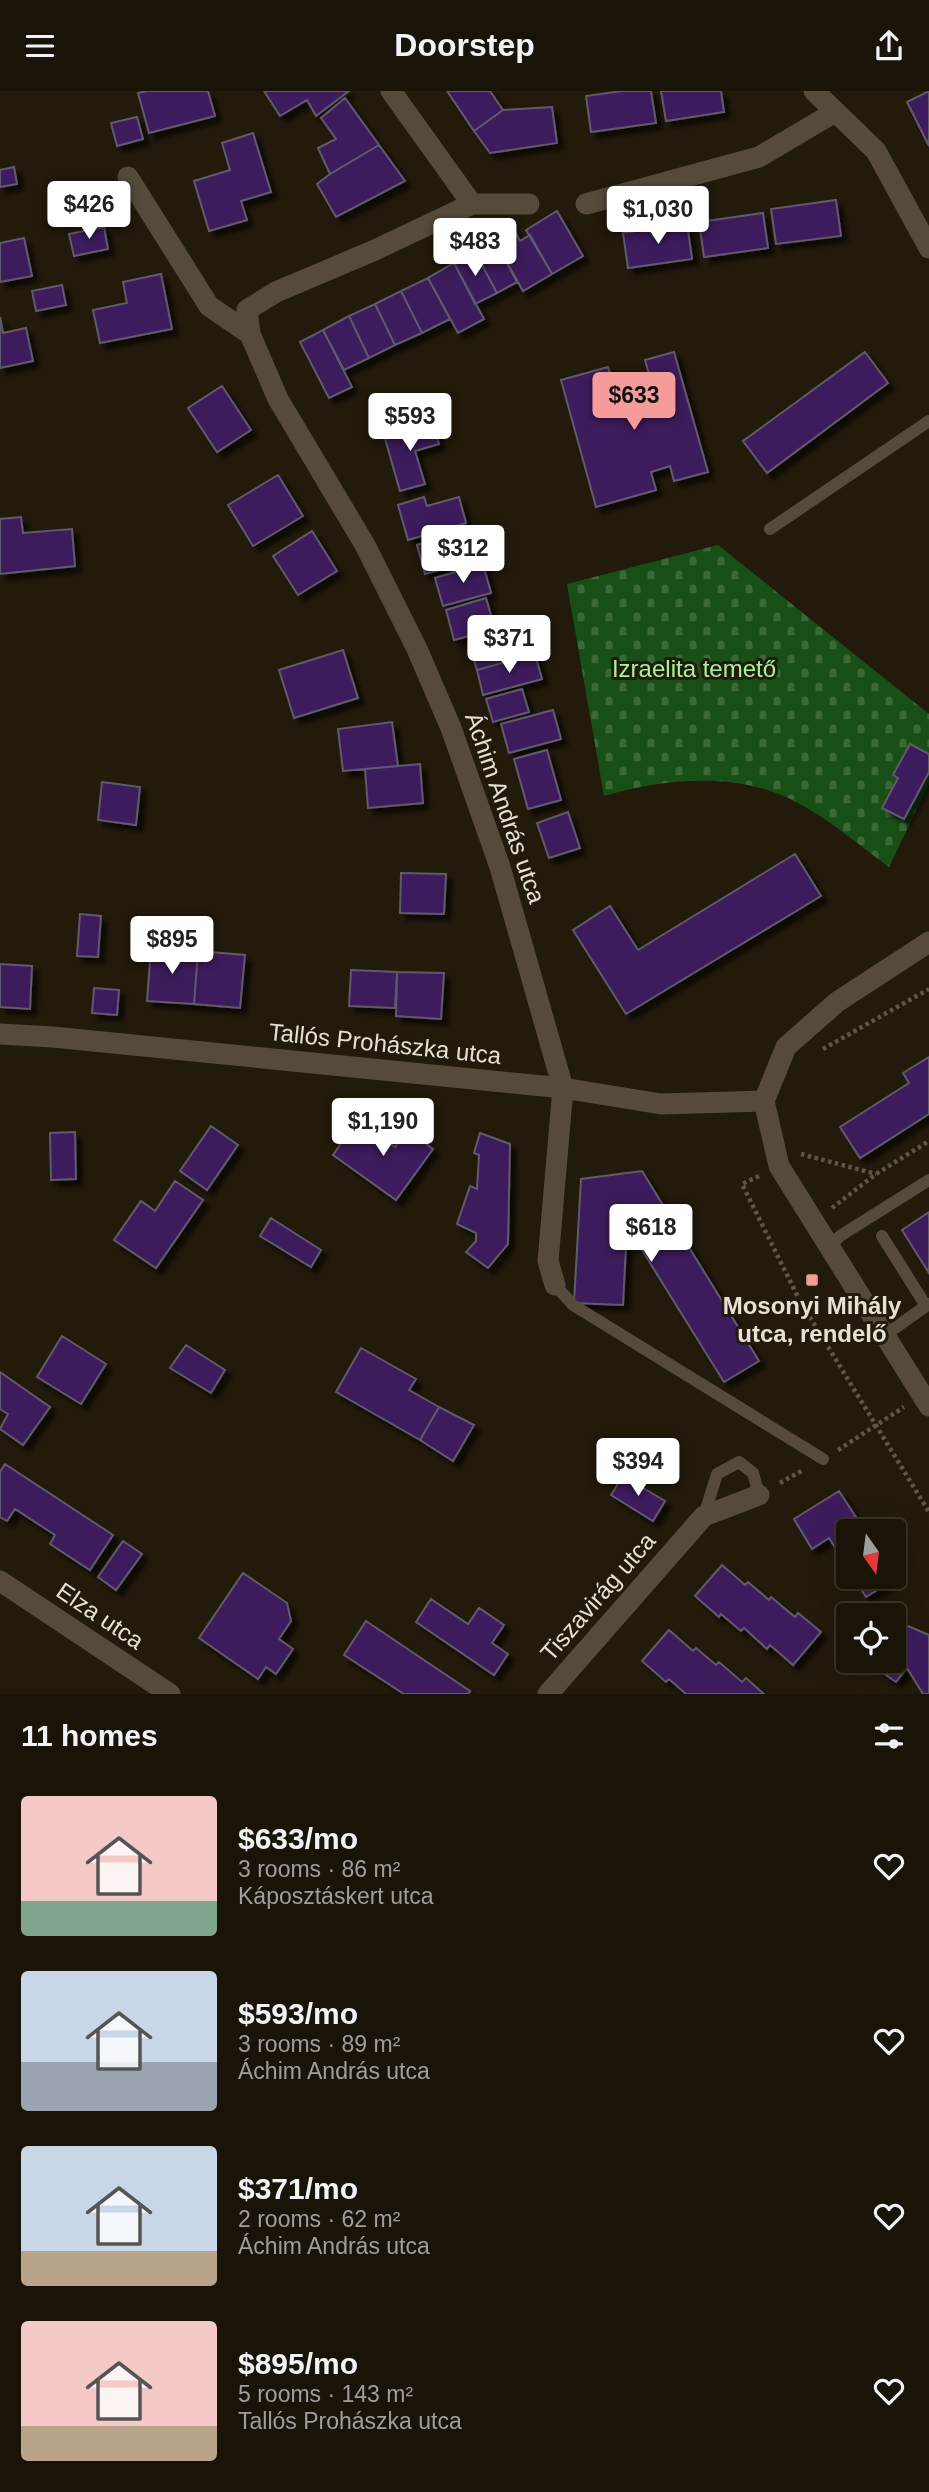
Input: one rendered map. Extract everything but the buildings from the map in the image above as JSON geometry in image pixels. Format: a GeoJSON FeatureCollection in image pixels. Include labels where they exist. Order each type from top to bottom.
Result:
{"type":"FeatureCollection","features":[{"type":"Feature","properties":{"kind":"street"},"geometry":{"type":"LineString","coordinates":[[391,91],[472,204],[529,204]]}},
{"type":"Feature","properties":{"kind":"street"},"geometry":{"type":"LineString","coordinates":[[814,91],[876,152],[929,248]]}},
{"type":"Feature","properties":{"kind":"street"},"geometry":{"type":"LineString","coordinates":[[586,204],[759,157],[835,112]]}},
{"type":"Feature","properties":{"kind":"street"},"geometry":{"type":"LineString","coordinates":[[128,177],[209,306],[250,334]]}},
{"type":"Feature","properties":{"kind":"street","name":"Áchim András utca"},"geometry":{"type":"LineString","coordinates":[[472,204],[375,250],[276,292],[247,310],[250,334],[278,399],[365,545],[417,649],[451,728],[500,867],[563,1088]]}},
{"type":"Feature","properties":{"kind":"street"},"geometry":{"type":"LineString","coordinates":[[926,1401],[779,1166],[764,1101],[786,1047],[837,1002],[929,942]]}},
{"type":"Feature","properties":{"kind":"street","name":"Tallós Prohászka utca"},"geometry":{"type":"LineString","coordinates":[[0,1034],[67,1038],[563,1088],[661,1104],[764,1101]]}},
{"type":"Feature","properties":{"kind":"street"},"geometry":{"type":"LineString","coordinates":[[555,1285],[548,1261],[563,1088]]}},
{"type":"Feature","properties":{"kind":"street","name":"Tiszavirág utca"},"geometry":{"type":"LineString","coordinates":[[548,1694],[704,1516],[759,1495]]}},
{"type":"Feature","properties":{"kind":"street","name":"Elza utca"},"geometry":{"type":"LineString","coordinates":[[0,1581],[170,1694]]}},
{"type":"Feature","properties":{"kind":"lane"},"geometry":{"type":"LineString","coordinates":[[770,529],[929,421]]}},
{"type":"Feature","properties":{"kind":"lane"},"geometry":{"type":"LineString","coordinates":[[829,1247],[840,1236],[929,1180]]}},
{"type":"Feature","properties":{"kind":"lane"},"geometry":{"type":"LineString","coordinates":[[882,1236],[927,1305],[885,1335]]}},
{"type":"Feature","properties":{"kind":"lane"},"geometry":{"type":"LineString","coordinates":[[555,1285],[573,1305],[823,1459]]}},
{"type":"Feature","properties":{"kind":"lane"},"geometry":{"type":"LineString","coordinates":[[704,1516],[717,1474],[739,1462],[753,1473],[759,1495]]}},
{"type":"Feature","properties":{"kind":"path"},"geometry":{"type":"LineString","coordinates":[[817,1053],[929,989]]}},
{"type":"Feature","properties":{"kind":"path"},"geometry":{"type":"LineString","coordinates":[[814,1223],[877,1174],[929,1141]]}},
{"type":"Feature","properties":{"kind":"path"},"geometry":{"type":"LineString","coordinates":[[798,1145],[800,1154]]}},
{"type":"Feature","properties":{"kind":"path"},"geometry":{"type":"LineString","coordinates":[[877,1174],[800,1154],[742,1184],[800,1301],[929,1512]]}},
{"type":"Feature","properties":{"kind":"path"},"geometry":{"type":"LineString","coordinates":[[759,1495],[876,1425],[926,1401]]}},
{"type":"Feature","properties":{"kind":"green space","name":"Izraelita temető"},"geometry":{"type":"Polygon","coordinates":[[[718,545],[929,714],[929,784],[889,867],[812,811],[777,793],[753,786],[728,782],[678,782],[604,796],[567,584],[718,545]]]}},
{"type":"Feature","properties":{"kind":"place","name":"Mosonyi Mihály utca, rendelő"},"geometry":{"type":"Point","coordinates":[812,1280]}}]}
